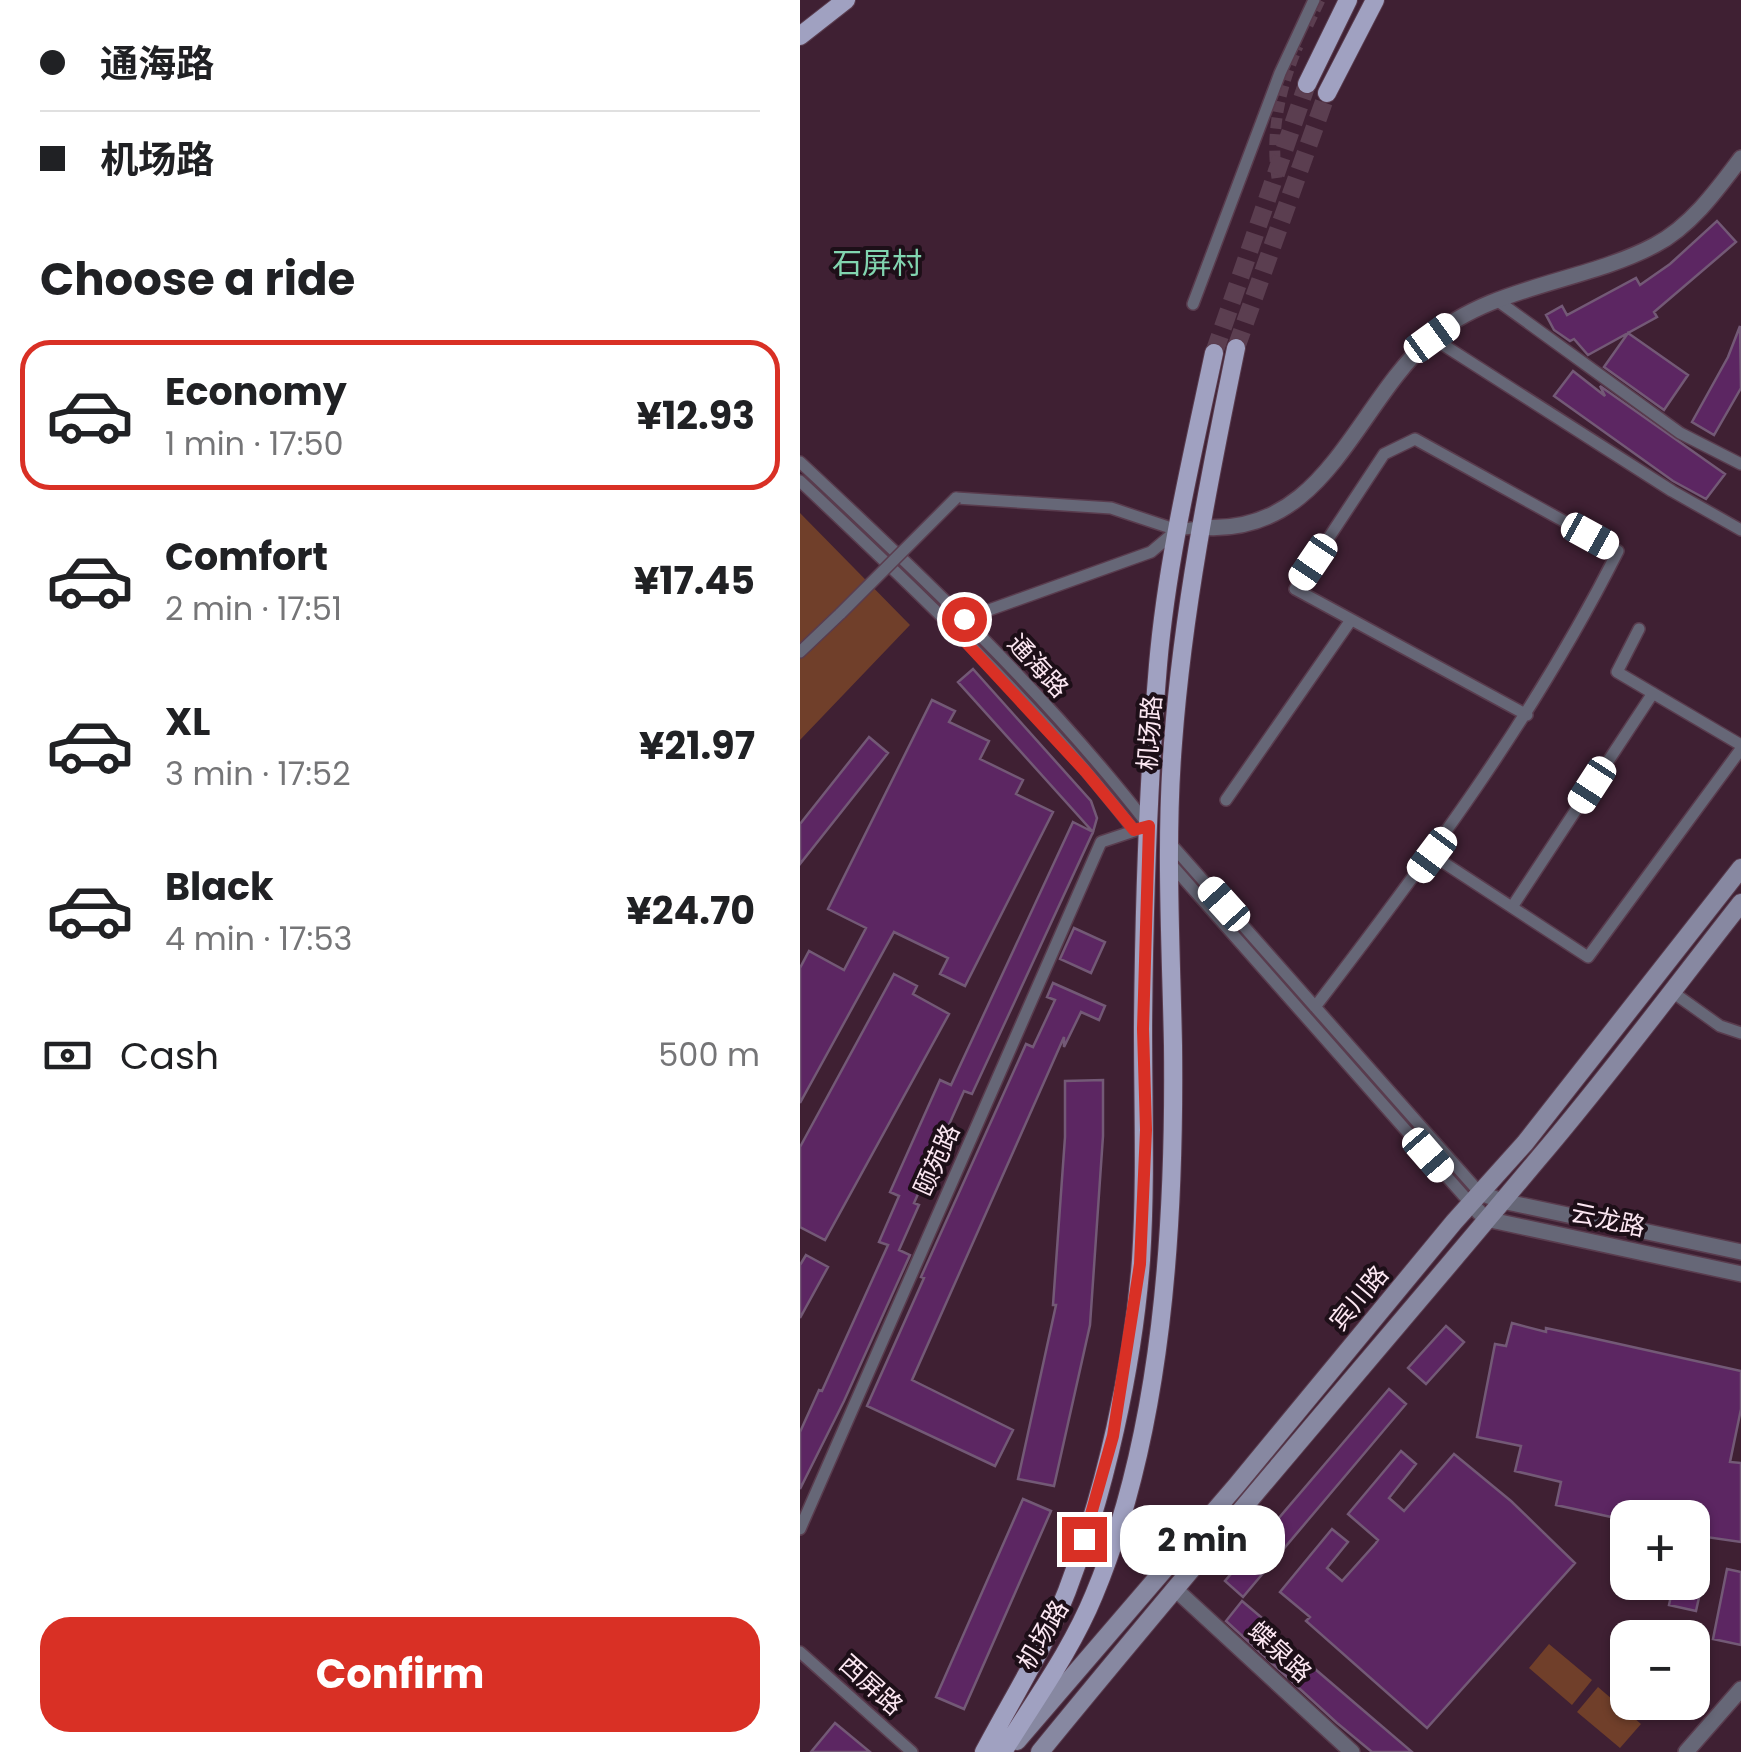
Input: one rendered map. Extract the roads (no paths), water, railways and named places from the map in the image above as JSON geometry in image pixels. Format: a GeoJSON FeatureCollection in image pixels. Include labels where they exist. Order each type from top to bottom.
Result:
{"type":"FeatureCollection","features":[{"type":"Feature","properties":{"kind":"main road"},"geometry":{"type":"LineString","coordinates":[[800,36],[846,0]]}},
{"type":"Feature","properties":{"kind":"main road"},"geometry":{"type":"LineString","coordinates":[[1307,84],[1348,0]]}},
{"type":"Feature","properties":{"kind":"main road"},"geometry":{"type":"LineString","coordinates":[[1326,93],[1376,0]]}},
{"type":"Feature","properties":{"kind":"main road","name":"机场路"},"geometry":{"type":"LineString","coordinates":[[1005,1752],[1094,1596],[1137,1462],[1148,1403],[1166,1260],[1172,1146],[1172,745],[1200,527],[1236,348]]}},
{"type":"Feature","properties":{"kind":"main road","name":"机场路"},"geometry":{"type":"LineString","coordinates":[[984,1752],[1066,1593],[1113,1436],[1140,1264],[1146,1130],[1142,828],[1158,662],[1177,530],[1214,353]]}},
{"type":"Feature","properties":{"kind":"main road","name":"宾川路"},"geometry":{"type":"LineString","coordinates":[[1005,1752],[1526,1143],[1741,868]]}},
{"type":"Feature","properties":{"kind":"main road","name":"宾川路"},"geometry":{"type":"LineString","coordinates":[[1040,1752],[1539,1158],[1741,903]]}},
{"type":"Feature","properties":{"kind":"street"},"geometry":{"type":"LineString","coordinates":[[1193,304],[1280,73],[1314,0]]}},
{"type":"Feature","properties":{"kind":"street"},"geometry":{"type":"LineString","coordinates":[[800,652],[956,498],[1112,508],[1177,530],[1244,527],[1276,515],[1310,490],[1410,360],[1432,338],[1465,315],[1498,301],[1596,270],[1658,244],[1690,218],[1741,158]]}},
{"type":"Feature","properties":{"kind":"street"},"geometry":{"type":"LineString","coordinates":[[1498,301],[1680,433],[1741,464]]}},
{"type":"Feature","properties":{"kind":"street"},"geometry":{"type":"LineString","coordinates":[[1432,338],[1672,491],[1741,530]]}},
{"type":"Feature","properties":{"kind":"street"},"geometry":{"type":"LineString","coordinates":[[1316,1007],[1432,855],[1527,715],[1618,551],[1415,439],[1384,454],[1295,589],[1527,715]]}},
{"type":"Feature","properties":{"kind":"street","name":"通海路"},"geometry":{"type":"LineString","coordinates":[[800,462],[964,619],[1084,750],[1142,828]]}},
{"type":"Feature","properties":{"kind":"street","name":"通海路"},"geometry":{"type":"LineString","coordinates":[[800,482],[949,624],[1142,828]]}},
{"type":"Feature","properties":{"kind":"street"},"geometry":{"type":"LineString","coordinates":[[949,624],[1151,552],[1177,530]]}},
{"type":"Feature","properties":{"kind":"street"},"geometry":{"type":"LineString","coordinates":[[1226,800],[1352,620]]}},
{"type":"Feature","properties":{"kind":"street"},"geometry":{"type":"LineString","coordinates":[[1432,855],[1588,957],[1741,747],[1617,672],[1639,630]]}},
{"type":"Feature","properties":{"kind":"street"},"geometry":{"type":"LineString","coordinates":[[1512,907],[1653,693]]}},
{"type":"Feature","properties":{"kind":"street","name":"颐苑路"},"geometry":{"type":"LineString","coordinates":[[800,1529],[1101,842],[1142,828]]}},
{"type":"Feature","properties":{"kind":"street"},"geometry":{"type":"LineString","coordinates":[[1170,843],[1316,1007],[1475,1198],[1486,1219]]}},
{"type":"Feature","properties":{"kind":"street"},"geometry":{"type":"LineString","coordinates":[[1169,862],[1475,1198]]}},
{"type":"Feature","properties":{"kind":"street"},"geometry":{"type":"LineString","coordinates":[[1671,991],[1720,1026],[1741,1032]]}},
{"type":"Feature","properties":{"kind":"street","name":"云龙路"},"geometry":{"type":"LineString","coordinates":[[1475,1198],[1502,1200],[1741,1252]]}},
{"type":"Feature","properties":{"kind":"street","name":"云龙路"},"geometry":{"type":"LineString","coordinates":[[1486,1219],[1741,1274]]}},
{"type":"Feature","properties":{"kind":"street","name":"蝶泉路"},"geometry":{"type":"LineString","coordinates":[[1174,1588],[1352,1752]]}},
{"type":"Feature","properties":{"kind":"street","name":"西屏路"},"geometry":{"type":"LineString","coordinates":[[800,1652],[912,1752]]}},
{"type":"Feature","properties":{"kind":"street"},"geometry":{"type":"LineString","coordinates":[[1686,1752],[1741,1689]]}},
{"type":"Feature","properties":{"kind":"tunnel"},"geometry":{"type":"LineString","coordinates":[[1308,25],[1320,0]]}},
{"type":"Feature","properties":{"kind":"tunnel"},"geometry":{"type":"LineString","coordinates":[[1277,178],[1278,111],[1298,46]]}},
{"type":"Feature","properties":{"kind":"tunnel"},"geometry":{"type":"LineString","coordinates":[[1214,353],[1307,84]]}},
{"type":"Feature","properties":{"kind":"tunnel"},"geometry":{"type":"LineString","coordinates":[[1236,348],[1327,93]]}},
{"type":"Feature","properties":{"kind":"district","name":"石屏村"},"geometry":{"type":"Point","coordinates":[877,263]}}]}
